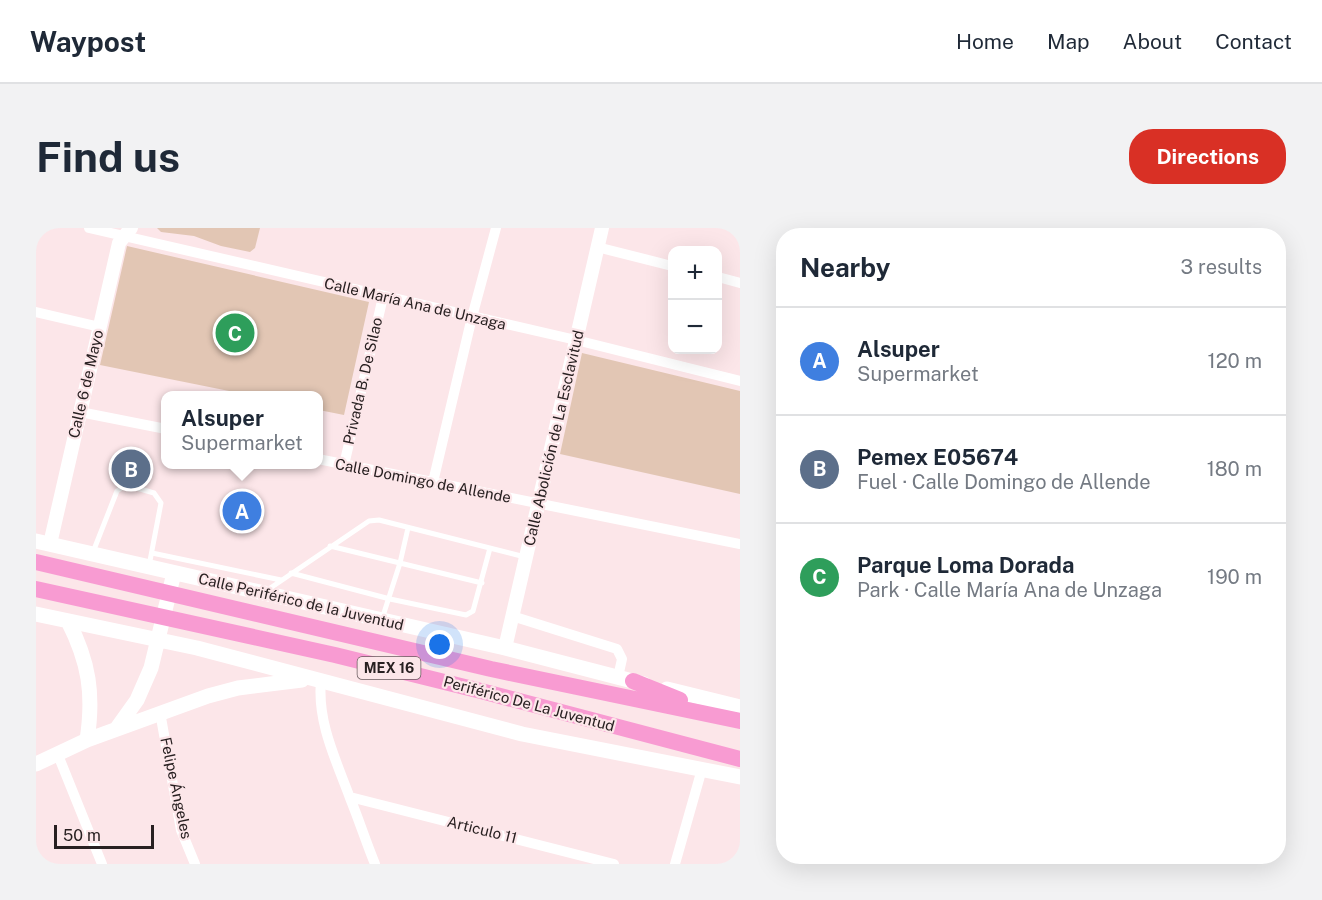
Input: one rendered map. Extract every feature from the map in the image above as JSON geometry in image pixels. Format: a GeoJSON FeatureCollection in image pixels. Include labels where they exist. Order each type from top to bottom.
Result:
{"type":"FeatureCollection","features":[{"type":"Feature","properties":{"kind":"highway","name":"Periférico De La Juventud"},"geometry":{"type":"LineString","coordinates":[[36,562],[491,669],[740,721]]}},
{"type":"Feature","properties":{"kind":"highway","name":"Periférico De La Juventud"},"geometry":{"type":"LineString","coordinates":[[36,589],[335,655],[740,759]]}},
{"type":"Feature","properties":{"kind":"highway"},"geometry":{"type":"LineString","coordinates":[[626,679],[723,717]]}},
{"type":"Feature","properties":{"kind":"highway"},"geometry":{"type":"LineString","coordinates":[[698,750],[740,769]]}},
{"type":"Feature","properties":{"kind":"main road","name":"Calle Periférico de la Juventud"},"geometry":{"type":"LineString","coordinates":[[43,542],[92,553],[150,560],[173,579],[264,592],[505,648],[740,707]]}},
{"type":"Feature","properties":{"kind":"main road"},"geometry":{"type":"LineString","coordinates":[[117,728],[137,700],[151,668],[173,579]]}},
{"type":"Feature","properties":{"kind":"main road"},"geometry":{"type":"LineString","coordinates":[[36,614],[160,635],[522,734],[740,777]]}},
{"type":"Feature","properties":{"kind":"main road"},"geometry":{"type":"LineString","coordinates":[[68,621],[87,666],[91,691],[91,716],[87,740]]}},
{"type":"Feature","properties":{"kind":"main road"},"geometry":{"type":"LineString","coordinates":[[36,764],[117,728],[238,688],[318,680]]}},
{"type":"Feature","properties":{"kind":"street","name":"Calle María Ana de Unzaga"},"geometry":{"type":"LineString","coordinates":[[89,228],[127,232],[383,297],[576,340],[740,381]]}},
{"type":"Feature","properties":{"kind":"street"},"geometry":{"type":"LineString","coordinates":[[432,482],[496,228]]}},
{"type":"Feature","properties":{"kind":"street","name":"Calle Abolición de La Esclavitud"},"geometry":{"type":"LineString","coordinates":[[505,648],[602,228]]}},
{"type":"Feature","properties":{"kind":"street","name":"Calle 6 de Mayo"},"geometry":{"type":"LineString","coordinates":[[43,542],[80,412],[119,243],[127,232]]}},
{"type":"Feature","properties":{"kind":"street"},"geometry":{"type":"LineString","coordinates":[[597,247],[668,265]]}},
{"type":"Feature","properties":{"kind":"street"},"geometry":{"type":"LineString","coordinates":[[722,278],[740,283]]}},
{"type":"Feature","properties":{"kind":"street","name":"Privada B. De Silao"},"geometry":{"type":"LineString","coordinates":[[344,465],[383,297]]}},
{"type":"Feature","properties":{"kind":"street"},"geometry":{"type":"LineString","coordinates":[[36,312],[100,327]]}},
{"type":"Feature","properties":{"kind":"street"},"geometry":{"type":"LineString","coordinates":[[80,412],[161,428]]}},
{"type":"Feature","properties":{"kind":"street","name":"Calle Domingo de Allende"},"geometry":{"type":"LineString","coordinates":[[323,460],[740,544]]}},
{"type":"Feature","properties":{"kind":"street"},"geometry":{"type":"LineString","coordinates":[[512,616],[617,649],[622,659],[626,679]]}},
{"type":"Feature","properties":{"kind":"street"},"geometry":{"type":"LineString","coordinates":[[318,680],[323,722],[375,864]]}},
{"type":"Feature","properties":{"kind":"street","name":"Felipe Ángeles"},"geometry":{"type":"LineString","coordinates":[[160,712],[181,830],[195,864]]}},
{"type":"Feature","properties":{"kind":"street"},"geometry":{"type":"LineString","coordinates":[[58,755],[102,864]]}},
{"type":"Feature","properties":{"kind":"street"},"geometry":{"type":"LineString","coordinates":[[675,864],[702,769]]}},
{"type":"Feature","properties":{"kind":"street","name":"Articulo 11"},"geometry":{"type":"LineString","coordinates":[[350,797],[614,864]]}},
{"type":"Feature","properties":{"kind":"lane"},"geometry":{"type":"LineString","coordinates":[[92,553],[117,491],[126,485],[153,493],[161,504],[150,560],[281,580]]}},
{"type":"Feature","properties":{"kind":"lane"},"geometry":{"type":"LineString","coordinates":[[264,592],[369,521],[379,520],[526,557]]}},
{"type":"Feature","properties":{"kind":"lane"},"geometry":{"type":"LineString","coordinates":[[381,620],[390,599],[408,528]]}},
{"type":"Feature","properties":{"kind":"lane"},"geometry":{"type":"LineString","coordinates":[[330,546],[482,583]]}},
{"type":"Feature","properties":{"kind":"lane"},"geometry":{"type":"LineString","coordinates":[[291,573],[390,599],[466,615],[473,611],[490,548]]}},
{"type":"Feature","properties":{"kind":"shaded area"},"geometry":{"type":"Polygon","coordinates":[[[157,228],[260,228],[255,248],[250,252],[221,246],[194,236],[161,232],[157,228]]]}},
{"type":"Feature","properties":{"kind":"shaded area"},"geometry":{"type":"Polygon","coordinates":[[[127,246],[369,302],[344,415],[323,411],[323,391],[229,391],[100,365],[127,246]]]}},
{"type":"Feature","properties":{"kind":"shaded area"},"geometry":{"type":"Polygon","coordinates":[[[582,353],[740,391],[740,494],[560,454],[582,353]]]}},
{"type":"Feature","properties":{"kind":"place","name":"Parque Loma Dorada"},"geometry":{"type":"Point","coordinates":[235,333]}},
{"type":"Feature","properties":{"kind":"place","name":"Pemex E05674"},"geometry":{"type":"Point","coordinates":[131,469]}},
{"type":"Feature","properties":{"kind":"place","name":"Alsuper"},"geometry":{"type":"Point","coordinates":[242,511]}}]}
